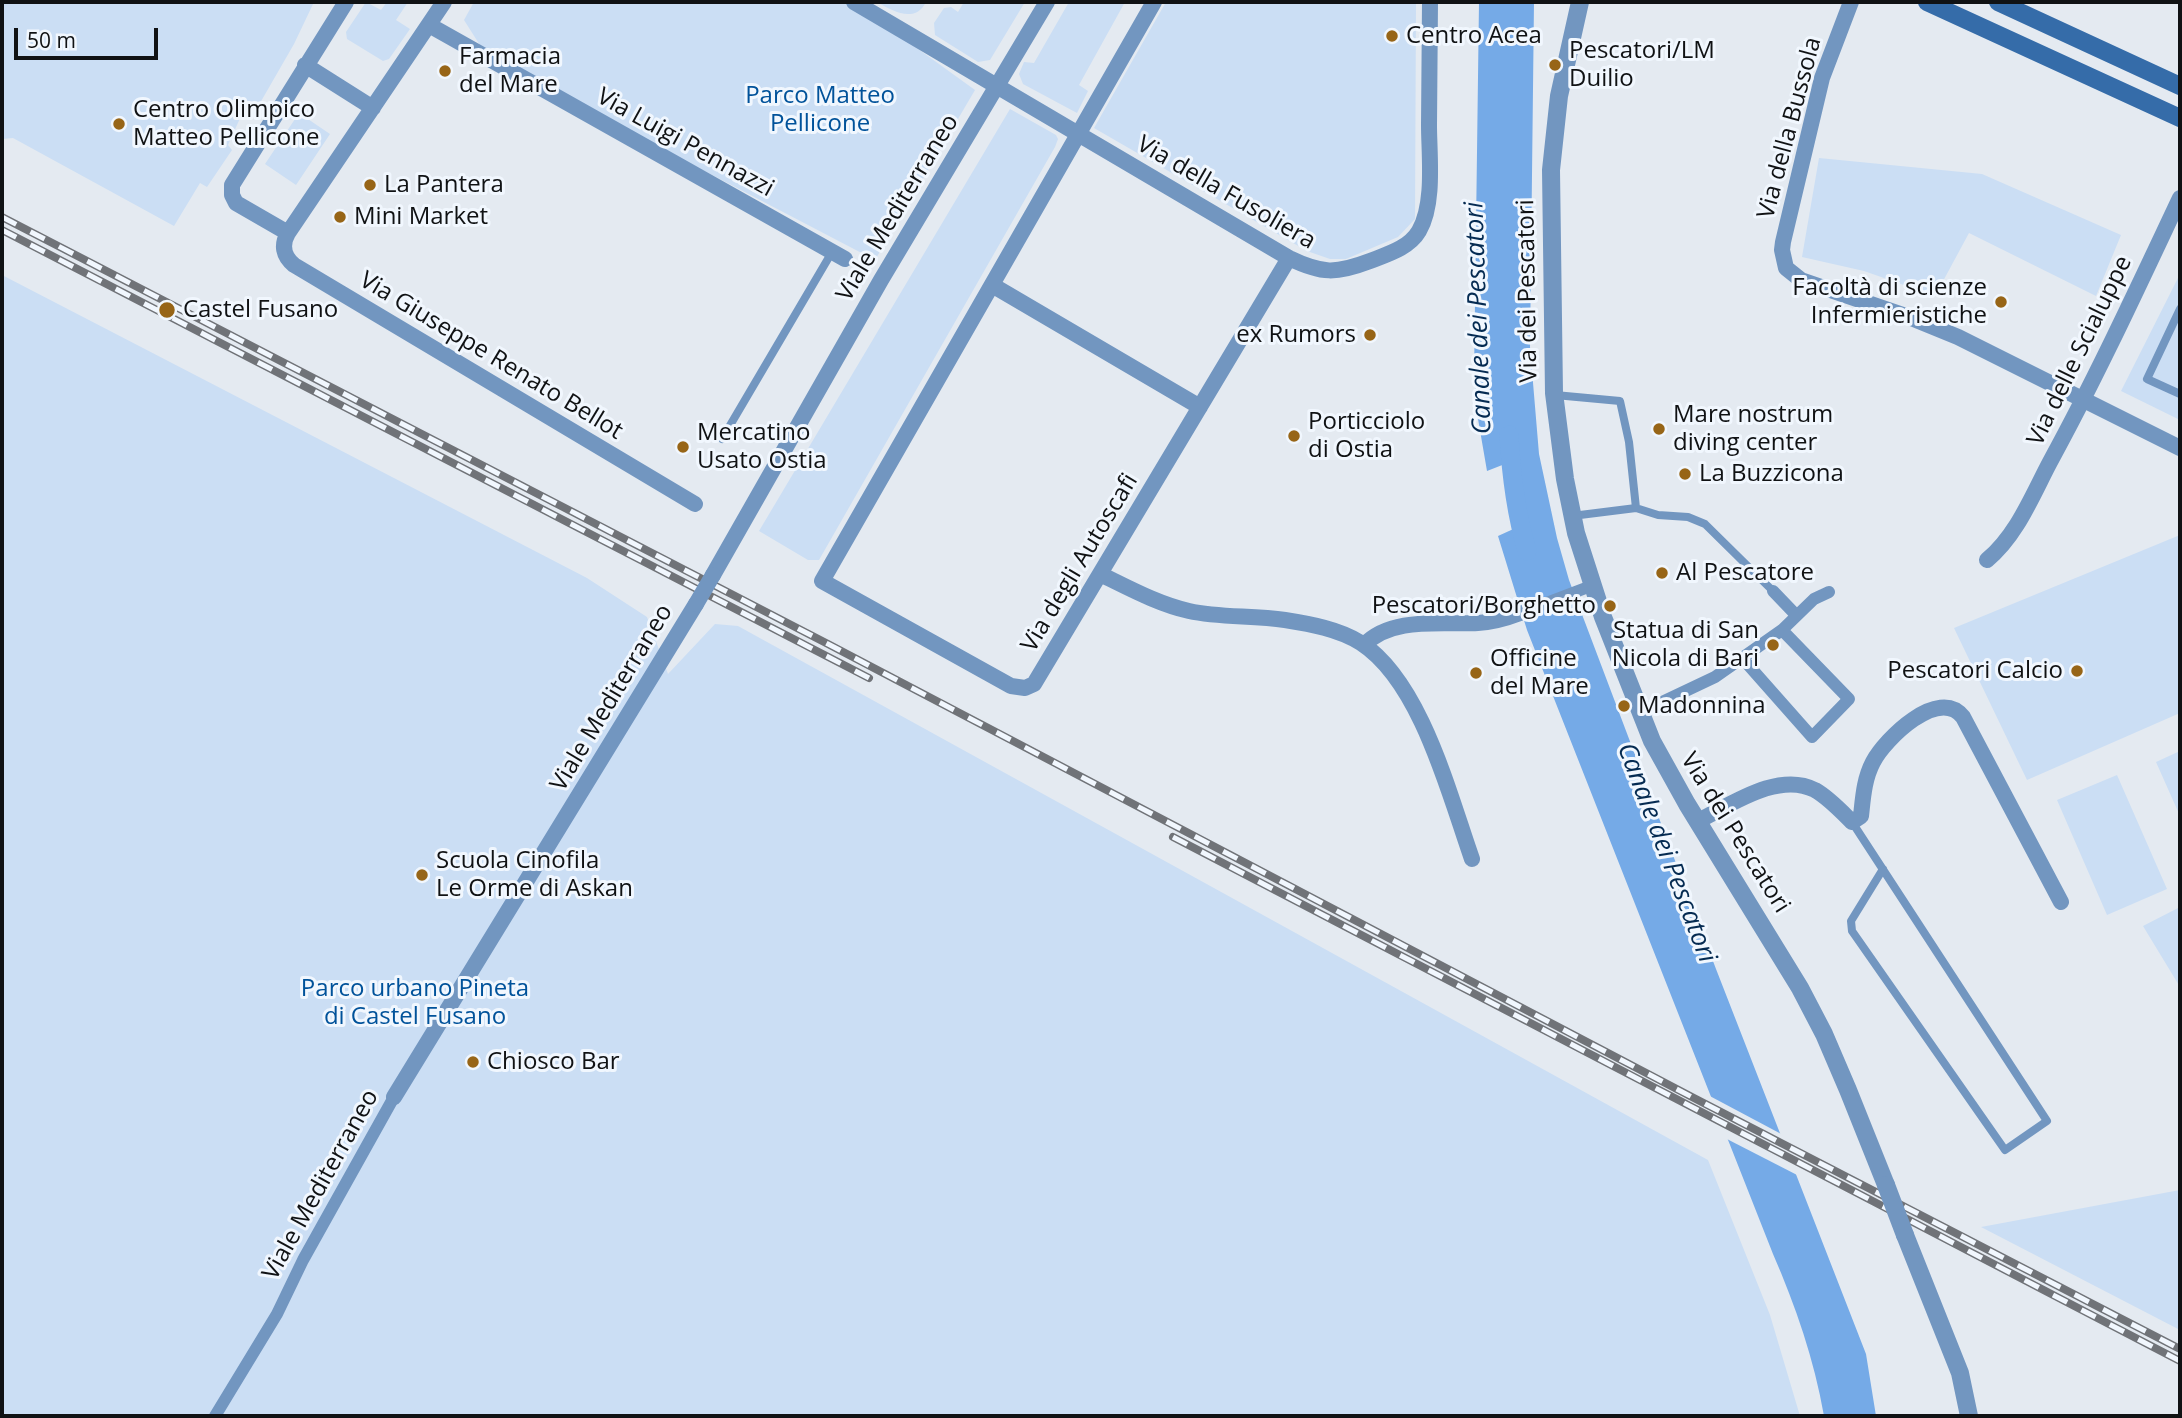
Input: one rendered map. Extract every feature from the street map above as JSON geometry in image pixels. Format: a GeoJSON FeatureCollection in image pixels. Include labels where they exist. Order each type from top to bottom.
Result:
{"type":"FeatureCollection","features":[{"type":"Feature","properties":{"kind":"main road"},"geometry":{"type":"LineString","coordinates":[[1927,2],[2180,118]]}},
{"type":"Feature","properties":{"kind":"main road"},"geometry":{"type":"LineString","coordinates":[[1998,2],[2180,86]]}},
{"type":"Feature","properties":{"kind":"street"},"geometry":{"type":"LineString","coordinates":[[346,2],[234,180],[232,195],[240,206],[288,233],[444,2]]}},
{"type":"Feature","properties":{"kind":"street","name":"Via della Fusoliera"},"geometry":{"type":"LineString","coordinates":[[854,2],[1289,258],[1320,271],[1345,270],[1401,247],[1412,239],[1422,225],[1429,192],[1430,2]]}},
{"type":"Feature","properties":{"kind":"street","name":"Viale Mediterraneo"},"geometry":{"type":"LineString","coordinates":[[215,1416],[277,1314],[303,1260],[394,1097],[713,575],[881,280],[1047,2]]}},
{"type":"Feature","properties":{"kind":"street"},"geometry":{"type":"LineString","coordinates":[[1154,2],[992,285],[1200,407]]}},
{"type":"Feature","properties":{"kind":"street","name":"Via dei Pescatori"},"geometry":{"type":"LineString","coordinates":[[1580,2],[1559,96],[1551,170],[1554,395],[1572,516],[1591,586],[1639,713],[1666,770],[1784,958],[1824,1034],[1960,1373],[1969,1416]]}},
{"type":"Feature","properties":{"kind":"street","name":"Via della Bussola"},"geometry":{"type":"LineString","coordinates":[[1852,2],[1822,78],[1783,242],[1786,268],[1801,280],[1958,337],[2084,399]]}},
{"type":"Feature","properties":{"kind":"street","name":"Via Luigi Pennazzi"},"geometry":{"type":"LineString","coordinates":[[429,25],[838,256]]}},
{"type":"Feature","properties":{"kind":"street"},"geometry":{"type":"LineString","coordinates":[[305,65],[373,108]]}},
{"type":"Feature","properties":{"kind":"street","name":"Via delle Scialuppe"},"geometry":{"type":"LineString","coordinates":[[1987,560],[1999,549],[2018,522],[2084,399],[2180,198]]}},
{"type":"Feature","properties":{"kind":"street","name":"Via Giuseppe Renato Bellot"},"geometry":{"type":"LineString","coordinates":[[288,233],[284,251],[294,265],[695,504]]}},
{"type":"Feature","properties":{"kind":"street","name":"Via degli Autoscafi"},"geometry":{"type":"LineString","coordinates":[[992,285],[822,581],[1007,684],[1020,688],[1037,681],[1289,258]]}},
{"type":"Feature","properties":{"kind":"street"},"geometry":{"type":"LineString","coordinates":[[2084,399],[2180,448]]}},
{"type":"Feature","properties":{"kind":"street"},"geometry":{"type":"LineString","coordinates":[[1100,574],[1152,598],[1189,611],[1293,621],[1335,631],[1364,645],[1395,677],[1428,734],[1472,859]]}},
{"type":"Feature","properties":{"kind":"street"},"geometry":{"type":"LineString","coordinates":[[1364,645],[1378,634],[1394,628],[1481,623],[1520,614],[1591,586]]}},
{"type":"Feature","properties":{"kind":"street"},"geometry":{"type":"LineString","coordinates":[[1773,591],[1796,615]]}},
{"type":"Feature","properties":{"kind":"street"},"geometry":{"type":"LineString","coordinates":[[1639,713],[1715,677],[1782,630],[1814,599],[1829,592]]}},
{"type":"Feature","properties":{"kind":"street"},"geometry":{"type":"LineString","coordinates":[[1743,659],[1812,737],[1849,699],[1782,630]]}},
{"type":"Feature","properties":{"kind":"street"},"geometry":{"type":"LineString","coordinates":[[1698,821],[1770,787],[1791,783],[1815,791],[1852,822],[1861,816],[1866,776],[1882,748],[1904,725],[1934,709],[1947,706],[1954,708],[1963,717],[2061,902]]}},
{"type":"Feature","properties":{"kind":"lane"},"geometry":{"type":"LineString","coordinates":[[722,439],[838,256]]}},
{"type":"Feature","properties":{"kind":"lane"},"geometry":{"type":"LineString","coordinates":[[2180,309],[2147,379],[2180,394]]}},
{"type":"Feature","properties":{"kind":"lane"},"geometry":{"type":"LineString","coordinates":[[1554,395],[1620,401],[1629,442],[1636,508]]}},
{"type":"Feature","properties":{"kind":"lane"},"geometry":{"type":"LineString","coordinates":[[1572,516],[1636,508],[1658,515],[1688,517],[1705,524],[1773,591]]}},
{"type":"Feature","properties":{"kind":"lane"},"geometry":{"type":"LineString","coordinates":[[1852,822],[1883,869],[2047,1121],[2005,1150],[1852,931],[1851,921],[1883,869]]}},
{"type":"Feature","properties":{"kind":"green space","name":"Centro Olimpico Matteo Pellicone"},"geometry":{"type":"Polygon","coordinates":[[[2,2],[314,2],[294,44],[256,110],[246,105],[228,145],[232,150],[207,187],[200,183],[174,226],[13,138],[2,139],[2,2]]]}},
{"type":"Feature","properties":{"kind":"green space"},"geometry":{"type":"Polygon","coordinates":[[[366,2],[381,10],[387,2],[408,2],[396,20],[410,29],[389,59],[383,61],[347,39],[346,32],[366,2]]]}},
{"type":"Feature","properties":{"kind":"green space","name":"Parco Matteo Pellicone"},"geometry":{"type":"Polygon","coordinates":[[[474,2],[853,2],[975,90],[875,260],[488,58],[464,20],[474,2]]]}},
{"type":"Feature","properties":{"kind":"green space"},"geometry":{"type":"Polygon","coordinates":[[[877,2],[926,2],[916,13],[903,14],[877,2]]]}},
{"type":"Feature","properties":{"kind":"green space"},"geometry":{"type":"Polygon","coordinates":[[[964,2],[1025,2],[990,60],[978,62],[935,35],[934,23],[944,8],[951,7],[958,12],[964,2]]]}},
{"type":"Feature","properties":{"kind":"green space"},"geometry":{"type":"Polygon","coordinates":[[[1069,2],[1125,2],[1079,85],[1088,91],[1077,113],[1023,84],[1019,74],[1024,62],[1034,63],[1069,2]]]}},
{"type":"Feature","properties":{"kind":"green space"},"geometry":{"type":"Polygon","coordinates":[[[1166,2],[1416,2],[1415,219],[1398,237],[1346,259],[1330,259],[1307,251],[1094,128],[1166,2]]]}},
{"type":"Feature","properties":{"kind":"green space"},"geometry":{"type":"Polygon","coordinates":[[[1010,109],[1056,135],[1058,139],[1055,147],[819,560],[808,560],[759,531],[1010,109]]]}},
{"type":"Feature","properties":{"kind":"green space"},"geometry":{"type":"Polygon","coordinates":[[[299,113],[330,134],[296,185],[265,164],[299,113]]]}},
{"type":"Feature","properties":{"kind":"green space"},"geometry":{"type":"Polygon","coordinates":[[[1819,158],[1982,174],[2121,235],[2096,296],[1969,233],[1935,296],[1864,271],[1802,257],[1819,158]]]}},
{"type":"Feature","properties":{"kind":"green space"},"geometry":{"type":"Polygon","coordinates":[[[2180,274],[2180,420],[2121,391],[2180,274]]]}},
{"type":"Feature","properties":{"kind":"green space","name":"Parco urbano Pineta di Castel Fusano"},"geometry":{"type":"Polygon","coordinates":[[[2,275],[587,578],[647,617],[668,674],[715,624],[738,626],[1708,1160],[1770,1315],[1800,1416],[2,1416],[2,275]]]}},
{"type":"Feature","properties":{"kind":"green space","name":"Pescatori Calcio"},"geometry":{"type":"Polygon","coordinates":[[[2180,535],[2180,713],[2027,780],[1954,628],[2180,535]]]}},
{"type":"Feature","properties":{"kind":"green space"},"geometry":{"type":"Polygon","coordinates":[[[2180,751],[2180,816],[2156,762],[2180,751]]]}},
{"type":"Feature","properties":{"kind":"green space"},"geometry":{"type":"Polygon","coordinates":[[[2117,775],[2167,889],[2107,915],[2057,800],[2117,775]]]}},
{"type":"Feature","properties":{"kind":"green space"},"geometry":{"type":"Polygon","coordinates":[[[2180,907],[2180,987],[2143,926],[2180,907]]]}},
{"type":"Feature","properties":{"kind":"green space"},"geometry":{"type":"Polygon","coordinates":[[[2180,1190],[2180,1330],[1981,1227],[2180,1190]]]}},
{"type":"Feature","properties":{"kind":"water"},"geometry":{"type":"Polygon","coordinates":[[[1479,2],[1534,2],[1530,347],[1539,454],[1557,538],[1569,580],[1716,969],[1866,1354],[1876,1416],[1824,1416],[1810,1354],[1789,1294],[1527,630],[1498,536],[1520,526],[1510,462],[1487,471],[1474,377],[1479,2]]]}},
{"type":"Feature","properties":{"kind":"pier"},"geometry":{"type":"Polygon","coordinates":[[[1706,1094],[1785,1136],[1801,1177],[1723,1137],[1706,1094]]]}},
{"type":"Feature","properties":{"kind":"waterway","name":"Canale dei Pescatori"},"geometry":{"type":"LineString","coordinates":[[1509,435],[1515,493],[1527,551]]}},
{"type":"Feature","properties":{"kind":"railway"},"geometry":{"type":"LineString","coordinates":[[2,217],[2180,1349]]}},
{"type":"Feature","properties":{"kind":"railway"},"geometry":{"type":"LineString","coordinates":[[2,230],[869,678]]}},
{"type":"Feature","properties":{"kind":"railway"},"geometry":{"type":"LineString","coordinates":[[1173,837],[2180,1361]]}},
{"type":"Feature","properties":{"kind":"place","name":"Centro Acea"},"geometry":{"type":"Point","coordinates":[1392,36]}},
{"type":"Feature","properties":{"kind":"place","name":"Pescatori/LM Duilio"},"geometry":{"type":"Point","coordinates":[1555,65]}},
{"type":"Feature","properties":{"kind":"place","name":"Farmacia del Mare"},"geometry":{"type":"Point","coordinates":[445,71]}},
{"type":"Feature","properties":{"kind":"place","name":"Centro Olimpico Matteo Pellicone"},"geometry":{"type":"Point","coordinates":[119,124]}},
{"type":"Feature","properties":{"kind":"place","name":"La Pantera"},"geometry":{"type":"Point","coordinates":[370,185]}},
{"type":"Feature","properties":{"kind":"place","name":"Mini Market"},"geometry":{"type":"Point","coordinates":[340,217]}},
{"type":"Feature","properties":{"kind":"place","name":"Facoltà di scienze Infermieristiche"},"geometry":{"type":"Point","coordinates":[2001,302]}},
{"type":"Feature","properties":{"kind":"place","name":"Castel Fusano"},"geometry":{"type":"Point","coordinates":[167,310]}},
{"type":"Feature","properties":{"kind":"place","name":"ex Rumors"},"geometry":{"type":"Point","coordinates":[1370,335]}},
{"type":"Feature","properties":{"kind":"place","name":"Mare nostrum diving center"},"geometry":{"type":"Point","coordinates":[1659,429]}},
{"type":"Feature","properties":{"kind":"place","name":"Porticciolo di Ostia"},"geometry":{"type":"Point","coordinates":[1294,436]}},
{"type":"Feature","properties":{"kind":"place","name":"Mercatino Usato Ostia"},"geometry":{"type":"Point","coordinates":[683,447]}},
{"type":"Feature","properties":{"kind":"place","name":"La Buzzicona"},"geometry":{"type":"Point","coordinates":[1685,474]}},
{"type":"Feature","properties":{"kind":"place","name":"Al Pescatore"},"geometry":{"type":"Point","coordinates":[1662,573]}},
{"type":"Feature","properties":{"kind":"place","name":"Pescatori/Borghetto"},"geometry":{"type":"Point","coordinates":[1610,606]}},
{"type":"Feature","properties":{"kind":"place","name":"Statua di San Nicola di Bari"},"geometry":{"type":"Point","coordinates":[1773,645]}},
{"type":"Feature","properties":{"kind":"place","name":"Pescatori Calcio"},"geometry":{"type":"Point","coordinates":[2077,671]}},
{"type":"Feature","properties":{"kind":"place","name":"Officine del Mare"},"geometry":{"type":"Point","coordinates":[1476,673]}},
{"type":"Feature","properties":{"kind":"place","name":"Madonnina"},"geometry":{"type":"Point","coordinates":[1624,706]}},
{"type":"Feature","properties":{"kind":"place","name":"Scuola Cinofila Le Orme di Askan"},"geometry":{"type":"Point","coordinates":[422,875]}},
{"type":"Feature","properties":{"kind":"place","name":"Chiosco Bar"},"geometry":{"type":"Point","coordinates":[473,1062]}}]}
